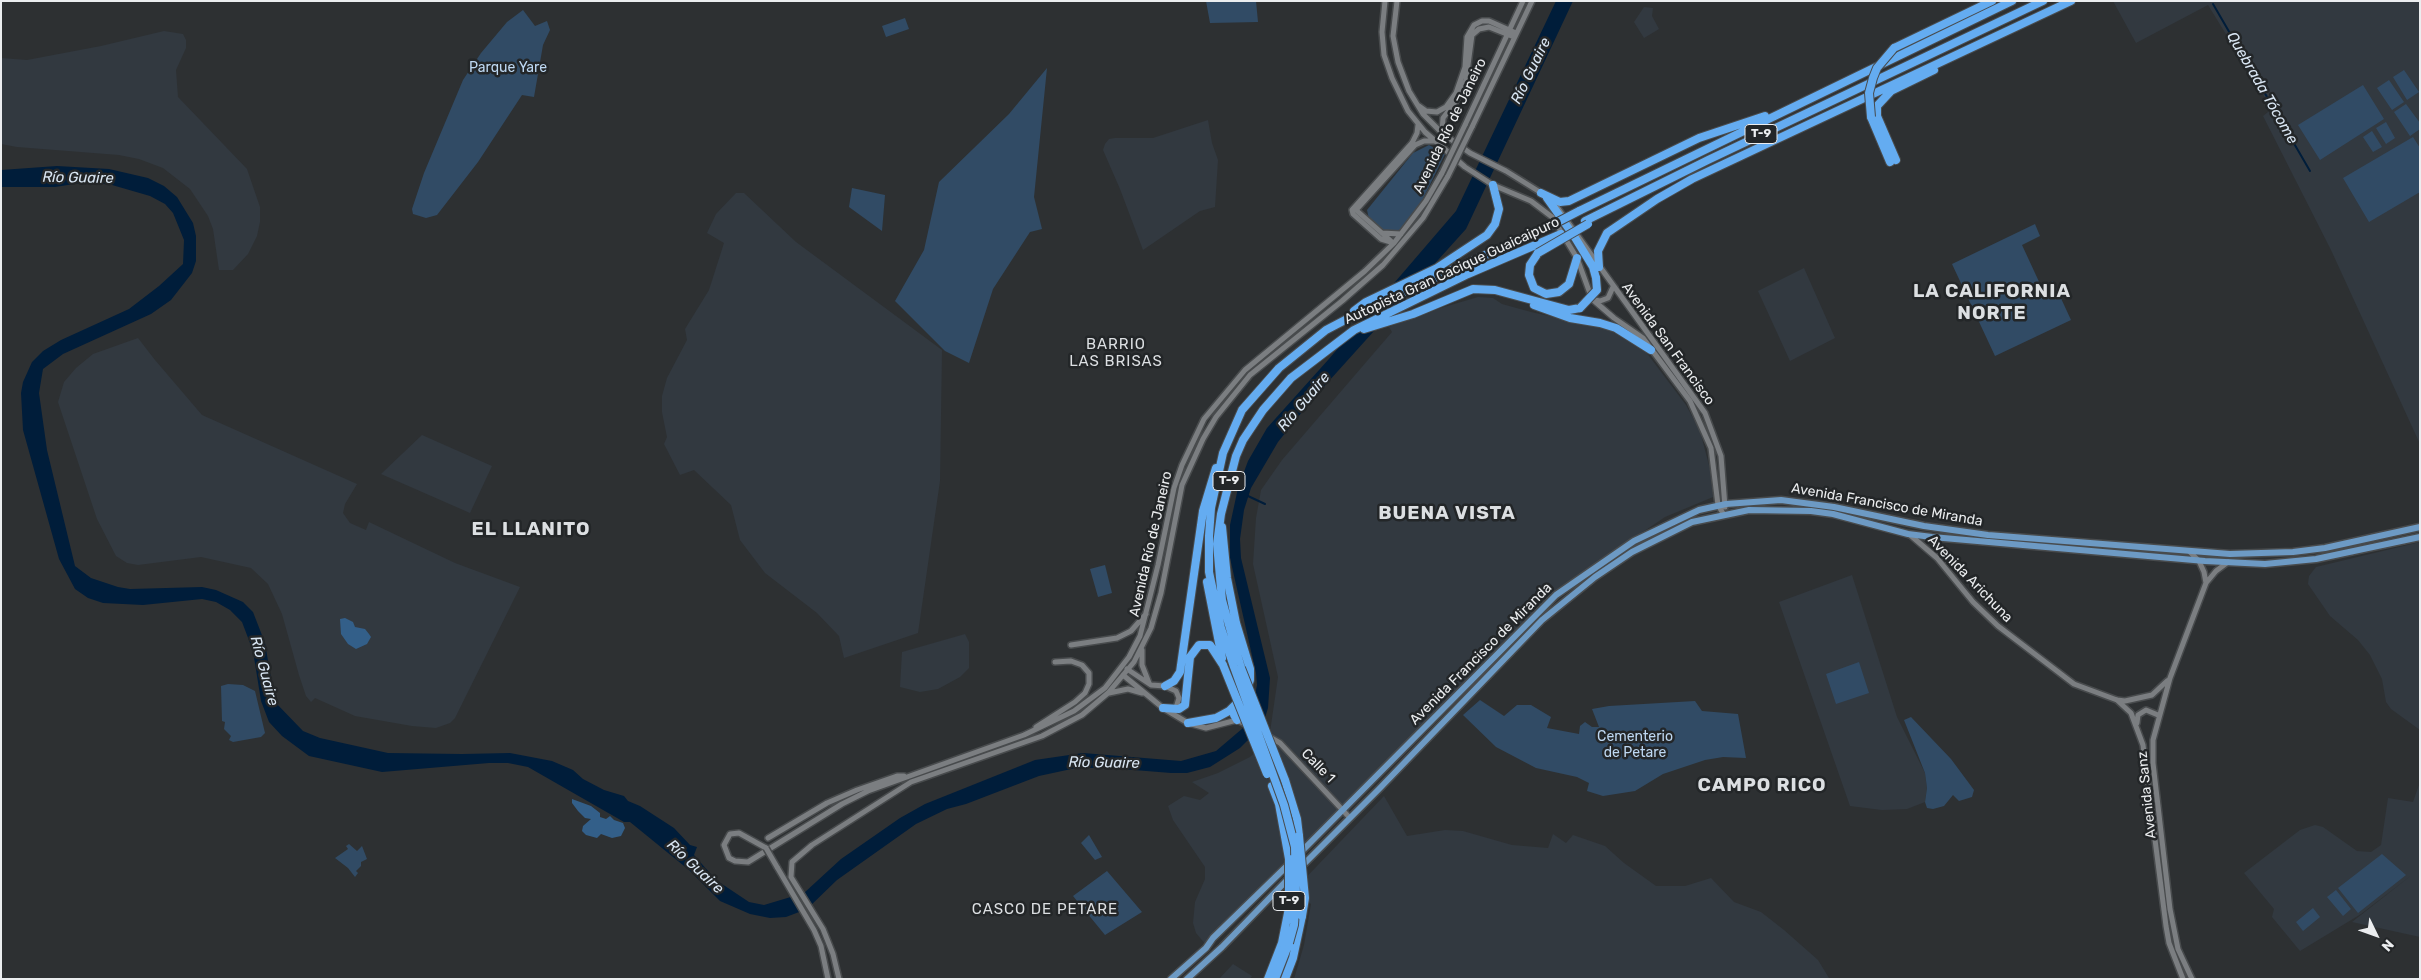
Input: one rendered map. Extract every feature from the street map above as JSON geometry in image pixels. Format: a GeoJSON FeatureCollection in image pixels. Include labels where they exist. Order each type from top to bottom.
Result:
{"type":"FeatureCollection","features":[{"type":"Feature","properties":{"kind":"highway"},"geometry":{"type":"LineString","coordinates":[[1992,1],[1894,48],[1877,68],[1869,93],[1871,117],[1893,161],[1875,112],[1879,102],[1886,95],[2071,1]]}},
{"type":"Feature","properties":{"kind":"highway","name":"Autopista Gran Cacique Guaicaipuro"},"geometry":{"type":"LineString","coordinates":[[1275,979],[1286,943],[1290,874],[1279,804],[1223,664],[1207,586],[1211,508],[1222,453],[1242,410],[1263,383],[1312,339],[1367,305],[1427,282],[1552,225],[2012,1]]}},
{"type":"Feature","properties":{"kind":"highway","name":"Autopista Gran Cacique Guaicaipuro"},"geometry":{"type":"LineString","coordinates":[[1268,979],[1294,925],[1296,896],[1295,847],[1284,805],[1237,668],[1219,575],[1217,544],[1221,514],[1236,456],[1252,426],[1291,378],[1350,332],[1410,302],[1587,223],[1614,207],[1717,155],[2043,1]]}},
{"type":"Feature","properties":{"kind":"highway"},"geometry":{"type":"LineString","coordinates":[[1599,267],[1599,245],[1607,233],[1657,199],[1692,179],[2071,1]]}},
{"type":"Feature","properties":{"kind":"highway"},"geometry":{"type":"LineString","coordinates":[[1544,196],[1560,202],[1569,201],[1699,138],[1795,106]]}},
{"type":"Feature","properties":{"kind":"highway"},"geometry":{"type":"LineString","coordinates":[[1367,305],[1437,268],[1475,245],[1491,230],[1499,209],[1493,185]]}},
{"type":"Feature","properties":{"kind":"highway"},"geometry":{"type":"LineString","coordinates":[[1350,332],[1395,319],[1472,289],[1495,290],[1569,310],[1580,308],[1597,290],[1593,267],[1574,236],[1544,196]]}},
{"type":"Feature","properties":{"kind":"highway"},"geometry":{"type":"LineString","coordinates":[[1577,258],[1569,284],[1559,292],[1546,294],[1534,288],[1529,278],[1530,265],[1538,253],[1587,223]]}},
{"type":"Feature","properties":{"kind":"highway"},"geometry":{"type":"LineString","coordinates":[[1522,298],[1556,314],[1616,328],[1651,350]]}},
{"type":"Feature","properties":{"kind":"highway"},"geometry":{"type":"LineString","coordinates":[[1165,686],[1174,680],[1180,672],[1203,511],[1211,480],[1222,453]]}},
{"type":"Feature","properties":{"kind":"highway"},"geometry":{"type":"LineString","coordinates":[[1188,723],[1216,718],[1235,706],[1246,690],[1251,674],[1227,578],[1221,514]]}},
{"type":"Feature","properties":{"kind":"highway","name":"Autopista Gran Cacique Guaicaipuro"},"geometry":{"type":"LineString","coordinates":[[1209,572],[1221,628],[1285,780],[1297,819],[1305,898],[1293,958],[1285,979]]}},
{"type":"Feature","properties":{"kind":"highway"},"geometry":{"type":"LineString","coordinates":[[1163,708],[1182,708],[1186,703],[1190,658],[1196,646],[1204,644],[1210,646],[1223,664]]}},
{"type":"Feature","properties":{"kind":"highway"},"geometry":{"type":"LineString","coordinates":[[1235,706],[1234,715],[1237,720]]}},
{"type":"Feature","properties":{"kind":"main road","name":"Avenida Francisco de Miranda"},"geometry":{"type":"LineString","coordinates":[[1171,979],[1206,948],[1345,810],[1541,608],[1564,589],[1622,549],[1658,528],[1699,510],[1726,504],[1781,500],[1834,507],[1924,526],[1988,535],[2230,554],[2294,552],[2325,548],[2420,527]]}},
{"type":"Feature","properties":{"kind":"main road","name":"Avenida Francisco de Miranda"},"geometry":{"type":"LineString","coordinates":[[1187,979],[1222,948],[1536,627],[1576,591],[1650,541],[1692,522],[1757,510],[1811,511],[1833,514],[1908,534],[2001,544],[2265,564],[2300,561],[2420,537]]}},
{"type":"Feature","properties":{"kind":"street","name":"Avenida San Francisco"},"geometry":{"type":"LineString","coordinates":[[1385,1],[1382,21],[1384,55],[1396,87],[1418,124],[1434,141],[1465,167],[1493,185],[1522,196],[1544,210],[1561,229],[1577,258],[1592,299],[1614,318],[1638,334],[1690,401],[1707,434],[1714,462],[1718,505],[1724,515]]}},
{"type":"Feature","properties":{"kind":"street","name":"Avenida San Francisco"},"geometry":{"type":"LineString","coordinates":[[1397,1],[1393,28],[1396,54],[1403,77],[1423,114],[1442,133],[1470,154],[1506,171],[1544,196],[1560,210],[1613,287],[1689,388],[1705,413],[1721,456],[1726,504],[1724,515]]}},
{"type":"Feature","properties":{"kind":"street","name":"Avenida Río de Janeiro"},"geometry":{"type":"LineString","coordinates":[[828,979],[821,946],[814,930],[777,866],[765,847],[739,833],[734,832],[726,838],[724,850],[729,858],[740,862],[752,860],[842,804],[907,776],[1024,735],[1074,711],[1105,688],[1123,666],[1140,636],[1148,612],[1174,488],[1182,465],[1204,419],[1245,370],[1380,257],[1401,234],[1426,201],[1442,173],[1523,1]]}},
{"type":"Feature","properties":{"kind":"street","name":"Avenida Río de Janeiro"},"geometry":{"type":"LineString","coordinates":[[839,979],[833,954],[823,929],[791,877],[791,865],[798,856],[911,782],[1042,736],[1066,725],[1082,715],[1108,693],[1124,676],[1142,647],[1153,621],[1161,593],[1182,485],[1209,427],[1224,405],[1250,375],[1342,301],[1383,265],[1400,248],[1423,218],[1448,176],[1532,1]]}},
{"type":"Feature","properties":{"kind":"street"},"geometry":{"type":"LineString","coordinates":[[1442,133],[1445,113],[1459,96],[1468,74],[1472,35],[1481,28],[1505,23],[1517,13]]}},
{"type":"Feature","properties":{"kind":"street"},"geometry":{"type":"LineString","coordinates":[[1417,104],[1426,111],[1434,112],[1446,106],[1462,82],[1469,32],[1474,25],[1482,21],[1515,35]]}},
{"type":"Feature","properties":{"kind":"street"},"geometry":{"type":"LineString","coordinates":[[1493,25],[1501,37],[1502,45]]}},
{"type":"Feature","properties":{"kind":"street"},"geometry":{"type":"LineString","coordinates":[[1394,243],[1381,239],[1353,214],[1352,210],[1412,143],[1417,133],[1418,124]]}},
{"type":"Feature","properties":{"kind":"street"},"geometry":{"type":"LineString","coordinates":[[1400,248],[1356,210],[1416,145],[1424,141],[1434,141]]}},
{"type":"Feature","properties":{"kind":"street"},"geometry":{"type":"LineString","coordinates":[[1381,233],[1401,234]]}},
{"type":"Feature","properties":{"kind":"street"},"geometry":{"type":"LineString","coordinates":[[1380,257],[1383,247],[1381,239]]}},
{"type":"Feature","properties":{"kind":"street"},"geometry":{"type":"LineString","coordinates":[[1383,265],[1394,243]]}},
{"type":"Feature","properties":{"kind":"street"},"geometry":{"type":"LineString","coordinates":[[1592,299],[1604,300],[1610,295],[1613,287]]}},
{"type":"Feature","properties":{"kind":"street","name":"Avenida Arichuna"},"geometry":{"type":"LineString","coordinates":[[1908,534],[1937,558],[1980,609],[2022,646],[2074,684],[2117,700]]}},
{"type":"Feature","properties":{"kind":"street"},"geometry":{"type":"LineString","coordinates":[[2186,550],[2194,554],[2199,560],[2206,583]]}},
{"type":"Feature","properties":{"kind":"street"},"geometry":{"type":"LineString","coordinates":[[2206,583],[2221,565],[2230,561]]}},
{"type":"Feature","properties":{"kind":"street","name":"Avenida Sanz"},"geometry":{"type":"LineString","coordinates":[[2192,979],[2178,949],[2170,909],[2153,762],[2153,740],[2158,715],[2170,678],[2206,583]]}},
{"type":"Feature","properties":{"kind":"street"},"geometry":{"type":"LineString","coordinates":[[1071,645],[1117,638],[1131,631],[1148,612]]}},
{"type":"Feature","properties":{"kind":"street"},"geometry":{"type":"LineString","coordinates":[[1142,647],[1142,666],[1149,684]]}},
{"type":"Feature","properties":{"kind":"street"},"geometry":{"type":"LineString","coordinates":[[1024,735],[1075,702],[1088,689],[1090,676],[1085,667],[1071,661],[1055,662]]}},
{"type":"Feature","properties":{"kind":"street"},"geometry":{"type":"LineString","coordinates":[[1123,666],[1149,684],[1157,687],[1165,686],[1174,690],[1179,695],[1175,708],[1179,718]]}},
{"type":"Feature","properties":{"kind":"street"},"geometry":{"type":"LineString","coordinates":[[1118,672],[1163,708],[1188,723],[1206,728],[1237,720]]}},
{"type":"Feature","properties":{"kind":"street"},"geometry":{"type":"LineString","coordinates":[[2117,700],[2135,700],[2152,695],[2170,678]]}},
{"type":"Feature","properties":{"kind":"street"},"geometry":{"type":"LineString","coordinates":[[1108,693],[1128,689],[1149,697]]}},
{"type":"Feature","properties":{"kind":"street","name":"Avenida Sanz"},"geometry":{"type":"LineString","coordinates":[[2117,700],[2131,712],[2137,724],[2143,745],[2166,926],[2169,943],[2182,979]]}},
{"type":"Feature","properties":{"kind":"street"},"geometry":{"type":"LineString","coordinates":[[2137,724],[2138,715],[2148,709],[2158,715]]}},
{"type":"Feature","properties":{"kind":"street","name":"Calle 1"},"geometry":{"type":"LineString","coordinates":[[1237,720],[1274,738],[1345,810],[1350,818]]}},
{"type":"Feature","properties":{"kind":"street"},"geometry":{"type":"LineString","coordinates":[[768,838],[827,803],[849,793],[897,776],[907,776]]}},
{"type":"Feature","properties":{"kind":"street"},"geometry":{"type":"LineString","coordinates":[[1345,810],[1356,812]]}},
{"type":"Feature","properties":{"kind":"shaded area"},"geometry":{"type":"Polygon","coordinates":[[[2113,1],[2420,1],[2420,444],[2331,250],[2263,116],[2272,109],[2208,5],[2136,43],[2113,1]]]}},
{"type":"Feature","properties":{"kind":"shaded area"},"geometry":{"type":"Polygon","coordinates":[[[1644,7],[1653,8],[1652,16],[1659,29],[1644,38],[1634,22],[1644,7]]]}},
{"type":"Feature","properties":{"kind":"shaded area"},"geometry":{"type":"Polygon","coordinates":[[[164,31],[183,34],[186,40],[186,48],[176,70],[178,97],[247,169],[260,207],[260,222],[257,236],[248,254],[233,270],[219,270],[213,229],[208,216],[190,189],[163,168],[139,159],[119,155],[17,147],[1,144],[1,58],[27,60],[101,46],[164,31]]]}},
{"type":"Feature","properties":{"kind":"shaded area"},"geometry":{"type":"Polygon","coordinates":[[[1208,120],[1212,143],[1218,160],[1215,207],[1200,211],[1143,250],[1103,150],[1105,144],[1109,139],[1115,138],[1153,138],[1208,120]]]}},
{"type":"Feature","properties":{"kind":"shaded area"},"geometry":{"type":"Polygon","coordinates":[[[736,193],[744,193],[796,242],[942,350],[940,481],[918,633],[844,658],[839,636],[817,613],[765,573],[740,540],[731,505],[694,470],[680,475],[664,444],[667,437],[662,412],[662,396],[667,378],[687,340],[685,329],[709,290],[724,243],[707,233],[716,214],[736,193]]]}},
{"type":"Feature","properties":{"kind":"shaded area"},"geometry":{"type":"Polygon","coordinates":[[[1804,268],[1835,338],[1790,361],[1758,291],[1804,268]]]}},
{"type":"Feature","properties":{"kind":"shaded area"},"geometry":{"type":"Polygon","coordinates":[[[1478,297],[1493,298],[1502,304],[1531,312],[1609,329],[1646,352],[1686,405],[1700,431],[1710,469],[1713,497],[1665,517],[1572,580],[1206,945],[1196,933],[1193,923],[1195,902],[1205,879],[1205,867],[1173,820],[1168,806],[1184,796],[1200,800],[1209,793],[1192,782],[1218,773],[1250,757],[1263,745],[1270,732],[1278,677],[1253,564],[1256,518],[1261,490],[1282,460],[1392,332],[1389,327],[1434,310],[1478,297]]]}},
{"type":"Feature","properties":{"kind":"shaded area"},"geometry":{"type":"Polygon","coordinates":[[[138,338],[202,415],[357,484],[345,504],[343,513],[350,523],[366,530],[369,522],[455,563],[520,587],[455,718],[450,723],[436,728],[412,726],[355,716],[315,698],[311,702],[306,696],[299,675],[282,614],[268,584],[251,568],[201,557],[138,565],[127,563],[116,556],[97,519],[58,402],[64,382],[76,368],[93,354],[138,338]]]}},
{"type":"Feature","properties":{"kind":"shaded area"},"geometry":{"type":"Polygon","coordinates":[[[422,435],[492,466],[470,513],[381,474],[422,435]]]}},
{"type":"Feature","properties":{"kind":"shaded area"},"geometry":{"type":"Polygon","coordinates":[[[2420,542],[2420,730],[2391,709],[2386,702],[2382,679],[2370,655],[2358,640],[2330,616],[2308,584],[2309,576],[2316,567],[2420,542]]]}},
{"type":"Feature","properties":{"kind":"shaded area"},"geometry":{"type":"Polygon","coordinates":[[[1852,575],[1897,717],[1925,773],[1927,788],[1925,802],[1907,809],[1882,810],[1850,806],[1779,602],[1852,575]]]}},
{"type":"Feature","properties":{"kind":"shaded area"},"geometry":{"type":"Polygon","coordinates":[[[345,618],[353,622],[355,627],[365,629],[371,637],[367,644],[356,649],[348,644],[341,634],[340,619],[345,618]]]}},
{"type":"Feature","properties":{"kind":"shaded area"},"geometry":{"type":"Polygon","coordinates":[[[965,634],[969,642],[969,668],[960,677],[938,689],[920,692],[900,687],[902,652],[965,634]]]}},
{"type":"Feature","properties":{"kind":"shaded area"},"geometry":{"type":"Polygon","coordinates":[[[2420,782],[2420,937],[2352,922],[2413,874],[2361,914],[2300,951],[2272,917],[2274,909],[2244,873],[2300,830],[2315,825],[2323,827],[2357,851],[2371,852],[2381,845],[2388,798],[2413,802],[2420,782]]]}},
{"type":"Feature","properties":{"kind":"shaded area"},"geometry":{"type":"Polygon","coordinates":[[[1384,796],[1407,836],[1445,830],[1463,831],[1512,845],[1548,848],[1553,834],[1566,843],[1573,835],[1605,846],[1624,863],[1656,886],[1685,886],[1711,878],[1734,902],[1761,912],[1784,930],[1818,960],[1829,978],[1294,979],[1304,945],[1311,904],[1295,889],[1384,796]]]}},
{"type":"Feature","properties":{"kind":"shaded area"},"geometry":{"type":"Polygon","coordinates":[[[572,799],[591,806],[600,813],[600,817],[606,819],[610,816],[614,820],[623,823],[625,828],[621,836],[612,838],[601,834],[597,838],[586,835],[582,831],[583,826],[591,819],[585,818],[578,811],[572,803],[572,799]]]}},
{"type":"Feature","properties":{"kind":"shaded area"},"geometry":{"type":"Polygon","coordinates":[[[1233,964],[1252,976],[1250,979],[1219,979],[1233,964]]]}},
{"type":"Feature","properties":{"kind":"green space"},"geometry":{"type":"Polygon","coordinates":[[[1206,1],[1256,1],[1258,22],[1210,23],[1206,1]]]}},
{"type":"Feature","properties":{"kind":"green space","name":"Parque Yare"},"geometry":{"type":"Polygon","coordinates":[[[523,10],[535,26],[547,21],[550,30],[543,45],[534,97],[522,95],[478,162],[437,215],[426,218],[413,214],[412,209],[424,173],[463,80],[481,53],[507,22],[523,10]]]}},
{"type":"Feature","properties":{"kind":"green space"},"geometry":{"type":"Polygon","coordinates":[[[905,18],[909,29],[886,37],[882,26],[905,18]]]}},
{"type":"Feature","properties":{"kind":"green space"},"geometry":{"type":"Polygon","coordinates":[[[1047,68],[1034,197],[1042,229],[1030,232],[993,289],[969,363],[945,351],[895,301],[924,250],[939,182],[1009,114],[1047,68]]]}},
{"type":"Feature","properties":{"kind":"green space"},"geometry":{"type":"Polygon","coordinates":[[[2404,70],[2419,92],[2407,100],[2393,77],[2404,70]]]}},
{"type":"Feature","properties":{"kind":"green space"},"geometry":{"type":"Polygon","coordinates":[[[2389,80],[2404,102],[2392,110],[2377,88],[2389,80]]]}},
{"type":"Feature","properties":{"kind":"green space"},"geometry":{"type":"Polygon","coordinates":[[[2363,85],[2384,119],[2320,160],[2298,125],[2363,85]]]}},
{"type":"Feature","properties":{"kind":"green space"},"geometry":{"type":"Polygon","coordinates":[[[2406,104],[2420,123],[2420,129],[2410,136],[2394,112],[2406,104]]]}},
{"type":"Feature","properties":{"kind":"green space"},"geometry":{"type":"Polygon","coordinates":[[[2386,122],[2395,138],[2386,144],[2376,128],[2386,122]]]}},
{"type":"Feature","properties":{"kind":"green space"},"geometry":{"type":"Polygon","coordinates":[[[2372,131],[2382,147],[2373,152],[2363,137],[2372,131]]]}},
{"type":"Feature","properties":{"kind":"green space"},"geometry":{"type":"Polygon","coordinates":[[[2413,137],[2420,148],[2420,192],[2369,222],[2343,178],[2413,137]]]}},
{"type":"Feature","properties":{"kind":"green space"},"geometry":{"type":"Polygon","coordinates":[[[1429,145],[1445,154],[1416,213],[1400,230],[1394,232],[1383,230],[1369,219],[1367,210],[1413,153],[1429,145]]]}},
{"type":"Feature","properties":{"kind":"green space"},"geometry":{"type":"Polygon","coordinates":[[[852,188],[885,195],[882,231],[849,207],[852,188]]]}},
{"type":"Feature","properties":{"kind":"green space"},"geometry":{"type":"Polygon","coordinates":[[[2035,224],[2040,236],[2022,245],[2041,286],[2053,281],[2071,320],[1995,356],[1952,264],[2035,224]]]}},
{"type":"Feature","properties":{"kind":"green space"},"geometry":{"type":"Polygon","coordinates":[[[1105,565],[1112,593],[1098,597],[1090,569],[1105,565]]]}},
{"type":"Feature","properties":{"kind":"green space"},"geometry":{"type":"Polygon","coordinates":[[[1859,662],[1869,693],[1836,704],[1826,674],[1859,662]]]}},
{"type":"Feature","properties":{"kind":"green space"},"geometry":{"type":"Polygon","coordinates":[[[228,684],[243,685],[255,691],[265,733],[261,737],[233,742],[229,740],[231,736],[224,729],[225,722],[222,721],[221,686],[228,684]]]}},
{"type":"Feature","properties":{"kind":"green space","name":"Cementerio de Petare"},"geometry":{"type":"Polygon","coordinates":[[[1480,700],[1504,716],[1517,705],[1531,705],[1551,717],[1547,728],[1579,734],[1580,726],[1585,722],[1592,727],[1599,727],[1592,709],[1609,706],[1695,701],[1702,711],[1738,714],[1746,758],[1723,757],[1705,760],[1663,774],[1635,791],[1603,796],[1587,791],[1589,783],[1577,777],[1536,768],[1496,747],[1463,715],[1480,700]]]}},
{"type":"Feature","properties":{"kind":"green space"},"geometry":{"type":"Polygon","coordinates":[[[1911,717],[1951,759],[1974,790],[1972,797],[1959,801],[1953,795],[1944,806],[1933,809],[1927,808],[1925,802],[1927,788],[1925,773],[1904,720],[1911,717]]]}},
{"type":"Feature","properties":{"kind":"green space"},"geometry":{"type":"Polygon","coordinates":[[[1089,835],[1102,857],[1095,860],[1081,843],[1089,835]]]}},
{"type":"Feature","properties":{"kind":"green space"},"geometry":{"type":"Polygon","coordinates":[[[349,844],[357,851],[362,846],[367,859],[361,862],[355,877],[348,868],[335,858],[348,849],[346,846],[349,844]]]}},
{"type":"Feature","properties":{"kind":"green space"},"geometry":{"type":"Polygon","coordinates":[[[2382,854],[2406,875],[2358,913],[2338,888],[2382,854]]]}},
{"type":"Feature","properties":{"kind":"green space"},"geometry":{"type":"Polygon","coordinates":[[[1107,871],[1142,912],[1105,935],[1073,896],[1107,871]]]}},
{"type":"Feature","properties":{"kind":"green space"},"geometry":{"type":"Polygon","coordinates":[[[2336,890],[2351,909],[2343,916],[2327,897],[2336,890]]]}},
{"type":"Feature","properties":{"kind":"green space"},"geometry":{"type":"Polygon","coordinates":[[[2313,908],[2320,917],[2303,931],[2296,922],[2313,908]]]}},
{"type":"Feature","properties":{"kind":"water","name":"Río Guaire"},"geometry":{"type":"Polygon","coordinates":[[[1556,1],[1573,1],[1466,229],[1310,402],[1278,442],[1251,488],[1244,510],[1240,539],[1241,558],[1270,678],[1268,708],[1264,721],[1256,732],[1240,748],[1210,767],[1187,773],[1076,768],[1039,776],[966,804],[947,809],[916,824],[837,880],[807,909],[786,917],[770,918],[750,914],[720,901],[689,870],[630,822],[624,822],[528,767],[508,763],[489,763],[382,772],[309,756],[282,736],[269,722],[261,701],[253,651],[242,622],[230,610],[216,602],[202,599],[143,605],[103,603],[88,598],[75,589],[59,559],[23,430],[21,393],[23,382],[32,362],[43,351],[61,340],[129,309],[159,286],[183,264],[184,240],[173,213],[165,204],[150,196],[112,185],[87,182],[55,187],[1,187],[1,170],[57,166],[109,169],[148,178],[164,186],[177,197],[193,223],[196,236],[196,261],[192,273],[171,300],[151,314],[63,354],[43,369],[39,393],[47,450],[75,566],[91,578],[118,587],[130,589],[202,587],[216,590],[243,602],[253,612],[265,643],[275,702],[303,731],[320,738],[388,753],[510,753],[552,761],[573,770],[583,779],[604,790],[624,796],[628,801],[640,806],[674,828],[690,845],[697,847],[694,855],[716,880],[749,902],[764,905],[804,893],[841,859],[900,818],[925,804],[1035,760],[1083,753],[1181,761],[1216,751],[1243,728],[1252,711],[1257,685],[1256,673],[1230,558],[1230,525],[1238,488],[1248,461],[1267,428],[1456,211],[1556,1]]]}},
{"type":"Feature","properties":{"kind":"waterway","name":"Quebrada Tócome"},"geometry":{"type":"LineString","coordinates":[[2213,4],[2310,171]]}},
{"type":"Feature","properties":{"kind":"waterway"},"geometry":{"type":"LineString","coordinates":[[1248,496],[1265,504]]}},
{"type":"Feature","properties":{"kind":"district","name":"LA CALIFORNIA NORTE"},"geometry":{"type":"Point","coordinates":[1992,303]}},
{"type":"Feature","properties":{"kind":"district","name":"BARRIO LAS BRISAS"},"geometry":{"type":"Point","coordinates":[1116,354]}},
{"type":"Feature","properties":{"kind":"district","name":"BUENA VISTA"},"geometry":{"type":"Point","coordinates":[1447,514]}},
{"type":"Feature","properties":{"kind":"district","name":"EL LLANITO"},"geometry":{"type":"Point","coordinates":[531,530]}},
{"type":"Feature","properties":{"kind":"district","name":"CAMPO RICO"},"geometry":{"type":"Point","coordinates":[1762,786]}},
{"type":"Feature","properties":{"kind":"district","name":"CASCO DE PETARE"},"geometry":{"type":"Point","coordinates":[1045,910]}}]}
